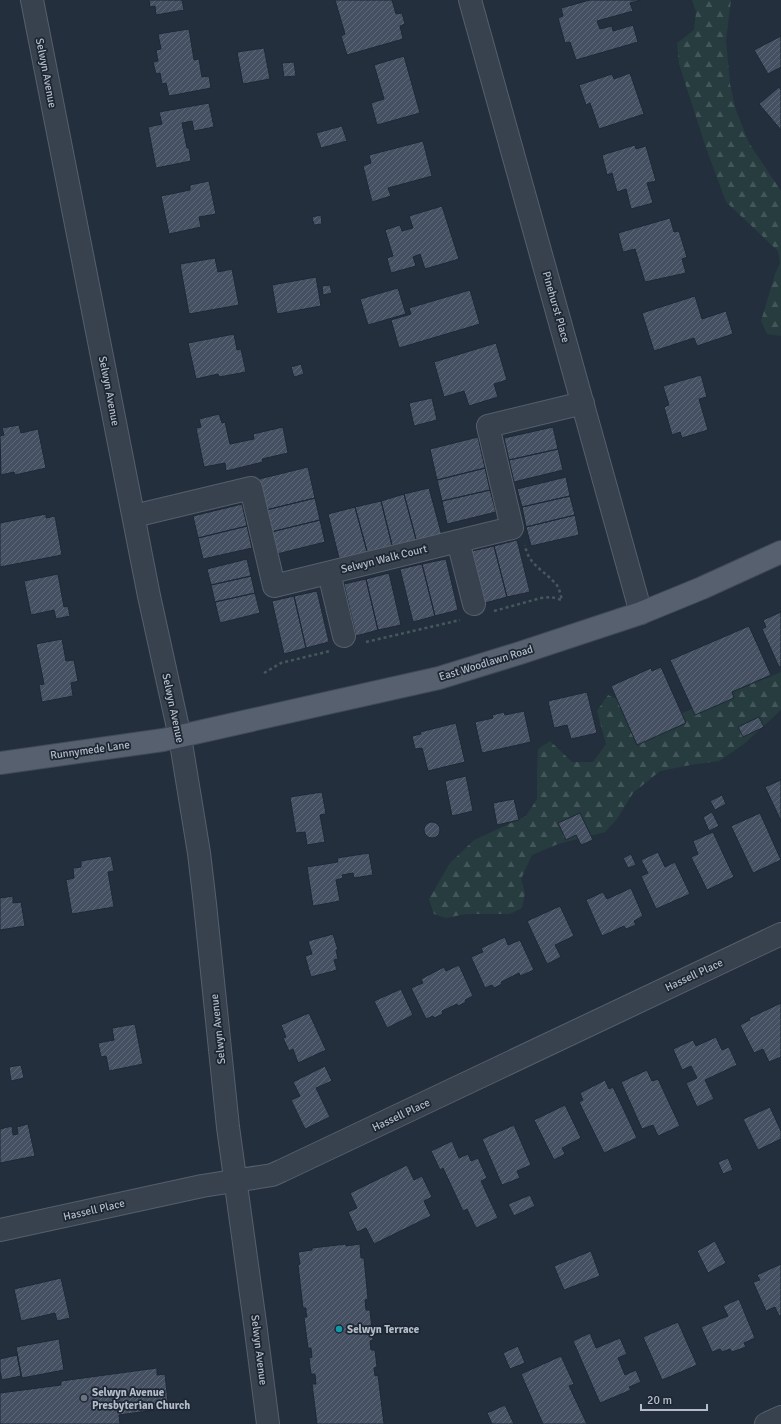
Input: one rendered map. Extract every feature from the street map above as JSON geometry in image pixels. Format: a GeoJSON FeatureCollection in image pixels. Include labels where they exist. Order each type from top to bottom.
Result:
{"type":"FeatureCollection","features":[{"type":"Feature","properties":{"kind":"main road","name":"East Woodlawn Road"},"geometry":{"type":"LineString","coordinates":[[180,737],[439,678],[527,651],[641,613],[709,585],[781,552]]}},
{"type":"Feature","properties":{"kind":"main road","name":"Runnymede Lane"},"geometry":{"type":"LineString","coordinates":[[0,763],[180,737]]}},
{"type":"Feature","properties":{"kind":"street","name":"Selwyn Avenue"},"geometry":{"type":"LineString","coordinates":[[32,0],[149,596],[180,737],[199,853],[209,932],[225,1098],[235,1181],[268,1424]]}},
{"type":"Feature","properties":{"kind":"street","name":"Pinehurst Place"},"geometry":{"type":"LineString","coordinates":[[470,0],[641,613]]}},
{"type":"Feature","properties":{"kind":"street"},"geometry":{"type":"LineString","coordinates":[[512,528],[488,426],[583,403]]}},
{"type":"Feature","properties":{"kind":"street","name":"Selwyn Walk Court"},"geometry":{"type":"LineString","coordinates":[[134,516],[251,488],[274,586],[512,528]]}},
{"type":"Feature","properties":{"kind":"street"},"geometry":{"type":"LineString","coordinates":[[458,541],[476,612]]}},
{"type":"Feature","properties":{"kind":"street"},"geometry":{"type":"LineString","coordinates":[[329,573],[345,643]]}},
{"type":"Feature","properties":{"kind":"street","name":"Hassell Place"},"geometry":{"type":"LineString","coordinates":[[0,1230],[202,1186],[272,1175],[781,934]]}},
{"type":"Feature","properties":{"kind":"street"},"geometry":{"type":"LineString","coordinates":[[766,1424],[781,1418]]}},
{"type":"Feature","properties":{"kind":"path"},"geometry":{"type":"LineString","coordinates":[[264,673],[281,663],[345,643],[541,598],[551,597],[562,600],[556,583],[527,556],[524,537],[521,532],[512,528]]}},
{"type":"Feature","properties":{"kind":"green space"},"geometry":{"type":"Polygon","coordinates":[[[692,0],[731,0],[726,40],[730,84],[736,110],[749,143],[781,191],[781,336],[767,334],[761,321],[775,274],[780,263],[778,251],[726,202],[706,148],[679,64],[677,43],[694,30],[696,12],[692,0]]]}},
{"type":"Feature","properties":{"kind":"green space"},"geometry":{"type":"Polygon","coordinates":[[[781,672],[781,710],[744,744],[719,761],[660,771],[633,793],[617,819],[605,832],[558,844],[532,855],[521,879],[525,893],[522,908],[510,914],[466,914],[446,918],[434,914],[429,899],[450,863],[474,840],[526,816],[537,799],[538,749],[550,741],[572,762],[593,762],[606,744],[597,711],[608,695],[635,708],[673,717],[781,672]]]}},
{"type":"Feature","properties":{"kind":"building"},"geometry":{"type":"Polygon","coordinates":[[[149,0],[182,0],[184,10],[156,15],[155,6],[150,7],[149,0]]]}},
{"type":"Feature","properties":{"kind":"building"},"geometry":{"type":"Polygon","coordinates":[[[335,0],[392,0],[396,14],[402,13],[405,24],[400,26],[403,39],[347,55],[341,36],[345,34],[335,0]]]}},
{"type":"Feature","properties":{"kind":"building"},"geometry":{"type":"Polygon","coordinates":[[[590,0],[641,0],[630,3],[633,11],[597,21],[600,29],[612,26],[613,31],[633,25],[638,42],[576,60],[570,42],[565,43],[558,18],[563,16],[561,8],[590,0]]]}},
{"type":"Feature","properties":{"kind":"building"},"geometry":{"type":"Polygon","coordinates":[[[189,29],[194,60],[199,59],[202,77],[209,76],[211,88],[169,96],[166,83],[162,84],[160,73],[156,74],[153,62],[158,61],[156,50],[161,49],[158,34],[189,29]]]}},
{"type":"Feature","properties":{"kind":"building"},"geometry":{"type":"Polygon","coordinates":[[[781,36],[781,67],[768,74],[754,50],[781,36]]]}},
{"type":"Feature","properties":{"kind":"building"},"geometry":{"type":"Polygon","coordinates":[[[264,48],[270,79],[243,84],[237,52],[264,48]]]}},
{"type":"Feature","properties":{"kind":"building"},"geometry":{"type":"Polygon","coordinates":[[[404,56],[420,113],[377,125],[371,103],[384,99],[374,65],[404,56]]]}},
{"type":"Feature","properties":{"kind":"building"},"geometry":{"type":"Polygon","coordinates":[[[294,62],[296,76],[284,77],[282,63],[294,62]]]}},
{"type":"Feature","properties":{"kind":"building"},"geometry":{"type":"Polygon","coordinates":[[[630,73],[644,114],[599,129],[590,103],[586,105],[579,85],[612,74],[614,79],[630,73]]]}},
{"type":"Feature","properties":{"kind":"building"},"geometry":{"type":"Polygon","coordinates":[[[779,87],[781,90],[781,130],[759,104],[779,87]]]}},
{"type":"Feature","properties":{"kind":"building"},"geometry":{"type":"Polygon","coordinates":[[[209,103],[214,127],[194,131],[192,121],[182,123],[191,161],[156,168],[148,127],[162,124],[159,112],[209,103]]]}},
{"type":"Feature","properties":{"kind":"building"},"geometry":{"type":"Polygon","coordinates":[[[342,126],[347,141],[321,148],[316,133],[342,126]]]}},
{"type":"Feature","properties":{"kind":"building"},"geometry":{"type":"Polygon","coordinates":[[[423,141],[432,176],[388,188],[391,196],[372,202],[363,166],[371,163],[369,155],[423,141]]]}},
{"type":"Feature","properties":{"kind":"building"},"geometry":{"type":"Polygon","coordinates":[[[635,145],[636,149],[646,146],[656,181],[647,183],[653,203],[631,209],[626,189],[617,192],[612,173],[607,175],[602,155],[635,145]]]}},
{"type":"Feature","properties":{"kind":"building"},"geometry":{"type":"Polygon","coordinates":[[[209,181],[216,214],[199,217],[201,227],[169,234],[161,196],[190,190],[190,185],[209,181]]]}},
{"type":"Feature","properties":{"kind":"building"},"geometry":{"type":"Polygon","coordinates":[[[442,206],[459,259],[425,269],[420,254],[413,257],[416,266],[391,273],[387,258],[393,256],[385,230],[400,225],[402,231],[413,228],[409,216],[442,206]]]}},
{"type":"Feature","properties":{"kind":"building"},"geometry":{"type":"Polygon","coordinates":[[[321,215],[322,224],[314,225],[312,217],[321,215]]]}},
{"type":"Feature","properties":{"kind":"building"},"geometry":{"type":"Polygon","coordinates":[[[670,218],[674,232],[679,231],[687,257],[682,259],[686,273],[645,282],[635,249],[623,252],[618,233],[670,218]]]}},
{"type":"Feature","properties":{"kind":"building"},"geometry":{"type":"Polygon","coordinates":[[[215,258],[218,272],[232,269],[239,305],[189,314],[180,264],[215,258]]]}},
{"type":"Feature","properties":{"kind":"building"},"geometry":{"type":"Polygon","coordinates":[[[316,277],[321,306],[277,314],[272,285],[316,277]]]}},
{"type":"Feature","properties":{"kind":"building"},"geometry":{"type":"Polygon","coordinates":[[[330,285],[332,293],[323,295],[322,286],[330,285]]]}},
{"type":"Feature","properties":{"kind":"building"},"geometry":{"type":"Polygon","coordinates":[[[398,288],[406,314],[368,325],[360,299],[398,288]]]}},
{"type":"Feature","properties":{"kind":"building"},"geometry":{"type":"Polygon","coordinates":[[[470,290],[480,324],[399,348],[391,320],[411,314],[409,308],[470,290]]]}},
{"type":"Feature","properties":{"kind":"building"},"geometry":{"type":"Polygon","coordinates":[[[695,296],[702,319],[726,311],[733,334],[697,346],[694,338],[654,351],[642,313],[695,296]]]}},
{"type":"Feature","properties":{"kind":"building"},"geometry":{"type":"Polygon","coordinates":[[[234,334],[237,350],[241,349],[246,372],[219,377],[218,374],[196,379],[188,343],[234,334]]]}},
{"type":"Feature","properties":{"kind":"building"},"geometry":{"type":"Polygon","coordinates":[[[496,343],[507,380],[494,384],[498,397],[469,406],[464,391],[444,397],[434,362],[496,343]]]}},
{"type":"Feature","properties":{"kind":"building"},"geometry":{"type":"Polygon","coordinates":[[[301,364],[304,374],[294,377],[291,367],[301,364]]]}},
{"type":"Feature","properties":{"kind":"building"},"geometry":{"type":"Polygon","coordinates":[[[701,375],[707,397],[699,399],[708,430],[682,438],[680,432],[672,435],[664,407],[669,405],[663,386],[701,375]]]}},
{"type":"Feature","properties":{"kind":"building"},"geometry":{"type":"Polygon","coordinates":[[[432,398],[437,420],[414,426],[409,403],[432,398]]]}},
{"type":"Feature","properties":{"kind":"building"},"geometry":{"type":"Polygon","coordinates":[[[219,414],[222,423],[225,422],[230,444],[254,439],[253,434],[283,427],[288,453],[262,459],[263,462],[226,471],[225,463],[204,467],[196,428],[201,427],[199,419],[219,414]]]}},
{"type":"Feature","properties":{"kind":"building"},"geometry":{"type":"Polygon","coordinates":[[[19,425],[21,433],[38,429],[46,468],[15,475],[14,472],[1,475],[0,436],[4,435],[2,428],[19,425]]]}},
{"type":"Feature","properties":{"kind":"building"},"geometry":{"type":"Polygon","coordinates":[[[553,427],[558,449],[509,460],[504,438],[553,427]]]}},
{"type":"Feature","properties":{"kind":"building"},"geometry":{"type":"Polygon","coordinates":[[[478,437],[485,468],[437,480],[430,449],[478,437]]]}},
{"type":"Feature","properties":{"kind":"building"},"geometry":{"type":"Polygon","coordinates":[[[558,449],[563,470],[514,482],[509,460],[558,449]]]}},
{"type":"Feature","properties":{"kind":"building"},"geometry":{"type":"Polygon","coordinates":[[[308,467],[315,498],[266,510],[259,479],[308,467]]]}},
{"type":"Feature","properties":{"kind":"building"},"geometry":{"type":"Polygon","coordinates":[[[485,468],[490,490],[442,501],[437,480],[485,468]]]}},
{"type":"Feature","properties":{"kind":"building"},"geometry":{"type":"Polygon","coordinates":[[[566,477],[570,496],[522,507],[517,489],[566,477]]]}},
{"type":"Feature","properties":{"kind":"building"},"geometry":{"type":"Polygon","coordinates":[[[429,488],[442,536],[417,543],[404,494],[429,488]]]}},
{"type":"Feature","properties":{"kind":"building"},"geometry":{"type":"Polygon","coordinates":[[[490,490],[496,512],[447,524],[442,501],[490,490]]]}},
{"type":"Feature","properties":{"kind":"building"},"geometry":{"type":"Polygon","coordinates":[[[404,494],[417,543],[393,549],[381,501],[404,494]]]}},
{"type":"Feature","properties":{"kind":"building"},"geometry":{"type":"Polygon","coordinates":[[[570,496],[575,515],[526,527],[522,507],[570,496]]]}},
{"type":"Feature","properties":{"kind":"building"},"geometry":{"type":"Polygon","coordinates":[[[315,498],[320,520],[271,532],[266,510],[315,498]]]}},
{"type":"Feature","properties":{"kind":"building"},"geometry":{"type":"Polygon","coordinates":[[[381,501],[393,549],[368,555],[355,507],[381,501]]]}},
{"type":"Feature","properties":{"kind":"building"},"geometry":{"type":"Polygon","coordinates":[[[242,504],[247,526],[198,538],[193,516],[242,504]]]}},
{"type":"Feature","properties":{"kind":"building"},"geometry":{"type":"Polygon","coordinates":[[[355,507],[368,555],[340,562],[328,514],[355,507]]]}},
{"type":"Feature","properties":{"kind":"building"},"geometry":{"type":"Polygon","coordinates":[[[46,514],[46,518],[55,516],[62,555],[0,567],[0,523],[46,514]]]}},
{"type":"Feature","properties":{"kind":"building"},"geometry":{"type":"Polygon","coordinates":[[[575,515],[579,535],[531,546],[526,527],[575,515]]]}},
{"type":"Feature","properties":{"kind":"building"},"geometry":{"type":"Polygon","coordinates":[[[320,520],[325,542],[277,554],[271,532],[320,520]]]}},
{"type":"Feature","properties":{"kind":"building"},"geometry":{"type":"Polygon","coordinates":[[[247,526],[252,548],[203,559],[198,538],[247,526]]]}},
{"type":"Feature","properties":{"kind":"building"},"geometry":{"type":"Polygon","coordinates":[[[517,540],[530,592],[507,597],[494,546],[517,540]]]}},
{"type":"Feature","properties":{"kind":"building"},"geometry":{"type":"Polygon","coordinates":[[[494,546],[507,597],[485,603],[472,551],[494,546]]]}},
{"type":"Feature","properties":{"kind":"building"},"geometry":{"type":"Polygon","coordinates":[[[247,559],[251,576],[211,585],[207,569],[247,559]]]}},
{"type":"Feature","properties":{"kind":"building"},"geometry":{"type":"Polygon","coordinates":[[[446,559],[458,610],[435,616],[422,564],[446,559]]]}},
{"type":"Feature","properties":{"kind":"building"},"geometry":{"type":"Polygon","coordinates":[[[422,564],[435,616],[413,622],[400,569],[422,564]]]}},
{"type":"Feature","properties":{"kind":"building"},"geometry":{"type":"Polygon","coordinates":[[[389,573],[401,625],[378,630],[366,579],[389,573]]]}},
{"type":"Feature","properties":{"kind":"building"},"geometry":{"type":"Polygon","coordinates":[[[58,574],[64,607],[68,606],[70,616],[56,619],[54,610],[31,615],[24,581],[58,574]]]}},
{"type":"Feature","properties":{"kind":"building"},"geometry":{"type":"Polygon","coordinates":[[[251,576],[255,593],[215,602],[211,585],[251,576]]]}},
{"type":"Feature","properties":{"kind":"building"},"geometry":{"type":"Polygon","coordinates":[[[366,579],[378,630],[356,636],[344,584],[366,579]]]}},
{"type":"Feature","properties":{"kind":"building"},"geometry":{"type":"Polygon","coordinates":[[[317,591],[329,642],[306,648],[294,596],[317,591]]]}},
{"type":"Feature","properties":{"kind":"building"},"geometry":{"type":"Polygon","coordinates":[[[255,593],[260,613],[220,623],[215,602],[255,593]]]}},
{"type":"Feature","properties":{"kind":"building"},"geometry":{"type":"Polygon","coordinates":[[[294,596],[306,648],[284,654],[272,601],[294,596]]]}},
{"type":"Feature","properties":{"kind":"building"},"geometry":{"type":"Polygon","coordinates":[[[781,612],[781,666],[779,667],[762,629],[766,627],[763,620],[781,612]]]}},
{"type":"Feature","properties":{"kind":"building"},"geometry":{"type":"Polygon","coordinates":[[[749,626],[771,675],[732,692],[734,698],[695,715],[670,660],[749,626]]]}},
{"type":"Feature","properties":{"kind":"building"},"geometry":{"type":"Polygon","coordinates":[[[62,639],[66,661],[74,660],[78,681],[71,683],[73,696],[42,702],[39,685],[44,684],[36,644],[62,639]]]}},
{"type":"Feature","properties":{"kind":"building"},"geometry":{"type":"Polygon","coordinates":[[[661,667],[686,723],[637,745],[611,686],[651,668],[652,671],[661,667]]]}},
{"type":"Feature","properties":{"kind":"building"},"geometry":{"type":"Polygon","coordinates":[[[587,692],[597,733],[571,739],[567,725],[554,728],[548,701],[587,692]]]}},
{"type":"Feature","properties":{"kind":"building"},"geometry":{"type":"Polygon","coordinates":[[[524,711],[531,742],[482,753],[475,722],[493,718],[492,715],[504,712],[505,715],[524,711]]]}},
{"type":"Feature","properties":{"kind":"building"},"geometry":{"type":"Polygon","coordinates":[[[759,717],[764,727],[743,737],[738,727],[759,717]]]}},
{"type":"Feature","properties":{"kind":"building"},"geometry":{"type":"Polygon","coordinates":[[[456,723],[465,762],[428,771],[422,748],[415,749],[412,736],[421,734],[420,732],[456,723]]]}},
{"type":"Feature","properties":{"kind":"building"},"geometry":{"type":"Polygon","coordinates":[[[466,776],[473,811],[452,816],[445,781],[466,776]]]}},
{"type":"Feature","properties":{"kind":"building"},"geometry":{"type":"Polygon","coordinates":[[[781,780],[781,821],[765,787],[781,780]]]}},
{"type":"Feature","properties":{"kind":"building"},"geometry":{"type":"Polygon","coordinates":[[[322,792],[326,814],[320,815],[325,842],[307,845],[305,832],[296,833],[290,797],[322,792]]]}},
{"type":"Feature","properties":{"kind":"building"},"geometry":{"type":"Polygon","coordinates":[[[722,795],[726,804],[715,810],[710,801],[722,795]]]}},
{"type":"Feature","properties":{"kind":"building"},"geometry":{"type":"Polygon","coordinates":[[[514,799],[519,820],[497,825],[493,803],[514,799]]]}},
{"type":"Feature","properties":{"kind":"building"},"geometry":{"type":"Polygon","coordinates":[[[712,812],[719,826],[709,831],[703,817],[712,812]]]}},
{"type":"Feature","properties":{"kind":"building"},"geometry":{"type":"Polygon","coordinates":[[[580,813],[593,840],[581,845],[576,835],[566,840],[558,823],[580,813]]]}},
{"type":"Feature","properties":{"kind":"building"},"geometry":{"type":"Polygon","coordinates":[[[760,813],[781,860],[753,873],[731,826],[760,813]]]}},
{"type":"Feature","properties":{"kind":"building"},"geometry":{"type":"Polygon","coordinates":[[[432,822],[438,824],[440,830],[438,836],[432,838],[426,836],[424,830],[426,824],[432,822]]]}},
{"type":"Feature","properties":{"kind":"building"},"geometry":{"type":"Polygon","coordinates":[[[713,832],[734,877],[707,890],[691,857],[698,854],[693,841],[713,832]]]}},
{"type":"Feature","properties":{"kind":"building"},"geometry":{"type":"Polygon","coordinates":[[[658,852],[665,867],[675,862],[690,894],[656,909],[641,876],[648,873],[641,860],[658,852]]]}},
{"type":"Feature","properties":{"kind":"building"},"geometry":{"type":"Polygon","coordinates":[[[369,853],[373,875],[354,878],[353,873],[342,875],[343,878],[336,880],[340,901],[313,906],[307,867],[338,862],[337,858],[369,853]]]}},
{"type":"Feature","properties":{"kind":"building"},"geometry":{"type":"Polygon","coordinates":[[[631,854],[636,865],[628,868],[623,858],[631,854]]]}},
{"type":"Feature","properties":{"kind":"building"},"geometry":{"type":"Polygon","coordinates":[[[111,856],[114,871],[108,872],[114,907],[72,914],[66,880],[74,878],[73,868],[81,867],[81,861],[111,856]]]}},
{"type":"Feature","properties":{"kind":"building"},"geometry":{"type":"Polygon","coordinates":[[[631,888],[643,916],[634,921],[636,925],[626,929],[624,926],[602,936],[586,900],[603,892],[607,899],[631,888]]]}},
{"type":"Feature","properties":{"kind":"building"},"geometry":{"type":"Polygon","coordinates":[[[13,896],[13,903],[21,902],[25,926],[0,930],[0,898],[13,896]]]}},
{"type":"Feature","properties":{"kind":"building"},"geometry":{"type":"Polygon","coordinates":[[[560,906],[574,936],[555,945],[561,957],[547,964],[527,921],[560,906]]]}},
{"type":"Feature","properties":{"kind":"building"},"geometry":{"type":"Polygon","coordinates":[[[333,934],[338,950],[336,950],[338,959],[334,960],[337,970],[311,977],[305,956],[312,954],[308,941],[333,934]]]}},
{"type":"Feature","properties":{"kind":"building"},"geometry":{"type":"Polygon","coordinates":[[[505,937],[508,945],[520,940],[534,970],[520,976],[519,973],[501,982],[502,984],[494,988],[492,985],[485,988],[471,957],[483,952],[481,948],[505,937]]]}},
{"type":"Feature","properties":{"kind":"building"},"geometry":{"type":"Polygon","coordinates":[[[459,965],[473,996],[458,1006],[457,1004],[442,1011],[443,1014],[434,1018],[433,1016],[426,1019],[411,988],[423,983],[421,979],[444,967],[446,971],[459,965]]]}},
{"type":"Feature","properties":{"kind":"building"},"geometry":{"type":"Polygon","coordinates":[[[401,989],[413,1015],[387,1028],[374,1001],[401,989]]]}},
{"type":"Feature","properties":{"kind":"building"},"geometry":{"type":"Polygon","coordinates":[[[781,1003],[781,1057],[769,1062],[763,1049],[754,1053],[740,1025],[750,1020],[749,1018],[781,1003]]]}},
{"type":"Feature","properties":{"kind":"building"},"geometry":{"type":"Polygon","coordinates":[[[309,1013],[326,1050],[298,1063],[293,1049],[289,1051],[283,1038],[286,1037],[281,1025],[309,1013]]]}},
{"type":"Feature","properties":{"kind":"building"},"geometry":{"type":"Polygon","coordinates":[[[135,1024],[143,1064],[109,1071],[106,1056],[101,1057],[98,1043],[114,1040],[112,1028],[135,1024]]]}},
{"type":"Feature","properties":{"kind":"building"},"geometry":{"type":"Polygon","coordinates":[[[716,1037],[722,1050],[729,1047],[737,1065],[705,1080],[714,1099],[697,1107],[686,1083],[697,1078],[691,1066],[682,1070],[673,1049],[693,1040],[696,1046],[716,1037]]]}},
{"type":"Feature","properties":{"kind":"building"},"geometry":{"type":"Polygon","coordinates":[[[21,1065],[24,1078],[11,1081],[9,1067],[21,1065]]]}},
{"type":"Feature","properties":{"kind":"building"},"geometry":{"type":"Polygon","coordinates":[[[325,1066],[332,1081],[316,1088],[330,1117],[305,1129],[291,1100],[300,1096],[293,1082],[325,1066]]]}},
{"type":"Feature","properties":{"kind":"building"},"geometry":{"type":"Polygon","coordinates":[[[647,1070],[652,1081],[658,1079],[680,1126],[658,1136],[653,1125],[642,1129],[621,1082],[647,1070]]]}},
{"type":"Feature","properties":{"kind":"building"},"geometry":{"type":"Polygon","coordinates":[[[605,1080],[609,1089],[613,1087],[637,1138],[604,1153],[579,1102],[583,1100],[580,1093],[605,1080]]]}},
{"type":"Feature","properties":{"kind":"building"},"geometry":{"type":"Polygon","coordinates":[[[565,1105],[581,1138],[562,1148],[565,1154],[554,1160],[534,1120],[565,1105]]]}},
{"type":"Feature","properties":{"kind":"building"},"geometry":{"type":"Polygon","coordinates":[[[770,1107],[781,1131],[781,1139],[758,1150],[743,1119],[770,1107]]]}},
{"type":"Feature","properties":{"kind":"building"},"geometry":{"type":"Polygon","coordinates":[[[28,1124],[35,1156],[0,1163],[0,1129],[12,1126],[13,1135],[18,1134],[17,1127],[28,1124]]]}},
{"type":"Feature","properties":{"kind":"building"},"geometry":{"type":"Polygon","coordinates":[[[514,1125],[531,1165],[517,1171],[520,1178],[502,1185],[482,1139],[514,1125]]]}},
{"type":"Feature","properties":{"kind":"building"},"geometry":{"type":"Polygon","coordinates":[[[452,1141],[459,1158],[468,1154],[471,1161],[478,1158],[487,1178],[481,1181],[498,1218],[476,1228],[467,1209],[463,1211],[443,1168],[440,1170],[431,1151],[452,1141]]]}},
{"type":"Feature","properties":{"kind":"building"},"geometry":{"type":"Polygon","coordinates":[[[728,1158],[733,1170],[723,1174],[718,1162],[728,1158]]]}},
{"type":"Feature","properties":{"kind":"building"},"geometry":{"type":"Polygon","coordinates":[[[407,1165],[414,1180],[422,1176],[432,1197],[424,1201],[431,1216],[374,1244],[366,1228],[357,1232],[348,1212],[357,1208],[350,1193],[407,1165]]]}},
{"type":"Feature","properties":{"kind":"building"},"geometry":{"type":"Polygon","coordinates":[[[530,1195],[535,1206],[514,1216],[508,1204],[530,1195]]]}},
{"type":"Feature","properties":{"kind":"building"},"geometry":{"type":"Polygon","coordinates":[[[715,1241],[726,1263],[708,1273],[697,1251],[715,1241]]]}},
{"type":"Feature","properties":{"kind":"building","name":"Selwyn Terrace"},"geometry":{"type":"Polygon","coordinates":[[[346,1244],[346,1246],[360,1244],[361,1258],[364,1258],[368,1299],[365,1300],[366,1310],[370,1310],[373,1340],[370,1341],[371,1350],[375,1350],[377,1367],[374,1368],[375,1376],[378,1375],[384,1424],[317,1424],[312,1384],[316,1384],[315,1374],[311,1374],[309,1358],[312,1357],[311,1348],[308,1348],[304,1317],[307,1317],[306,1308],[303,1308],[298,1252],[312,1250],[312,1248],[346,1244]]]}},
{"type":"Feature","properties":{"kind":"building"},"geometry":{"type":"Polygon","coordinates":[[[591,1251],[600,1276],[564,1290],[554,1266],[591,1251]]]}},
{"type":"Feature","properties":{"kind":"building"},"geometry":{"type":"Polygon","coordinates":[[[781,1264],[781,1315],[779,1316],[775,1307],[766,1311],[753,1282],[760,1280],[757,1275],[781,1264]]]}},
{"type":"Feature","properties":{"kind":"building"},"geometry":{"type":"Polygon","coordinates":[[[61,1278],[70,1318],[57,1321],[55,1313],[21,1321],[14,1289],[61,1278]]]}},
{"type":"Feature","properties":{"kind":"building"},"geometry":{"type":"Polygon","coordinates":[[[739,1299],[755,1338],[744,1343],[746,1347],[732,1352],[730,1349],[722,1352],[720,1349],[712,1352],[701,1327],[728,1316],[723,1306],[739,1299]]]}},
{"type":"Feature","properties":{"kind":"building"},"geometry":{"type":"Polygon","coordinates":[[[678,1322],[697,1365],[662,1380],[643,1337],[678,1322]]]}},
{"type":"Feature","properties":{"kind":"building"},"geometry":{"type":"Polygon","coordinates":[[[590,1333],[596,1348],[620,1338],[627,1354],[618,1358],[625,1375],[636,1370],[641,1382],[629,1387],[631,1390],[600,1403],[573,1341],[590,1333]]]}},
{"type":"Feature","properties":{"kind":"building"},"geometry":{"type":"Polygon","coordinates":[[[59,1339],[64,1370],[22,1378],[16,1347],[59,1339]]]}},
{"type":"Feature","properties":{"kind":"building"},"geometry":{"type":"Polygon","coordinates":[[[518,1346],[525,1363],[510,1369],[503,1353],[518,1346]]]}},
{"type":"Feature","properties":{"kind":"building"},"geometry":{"type":"Polygon","coordinates":[[[17,1355],[21,1376],[2,1380],[0,1359],[17,1355]]]}},
{"type":"Feature","properties":{"kind":"building"},"geometry":{"type":"Polygon","coordinates":[[[561,1356],[574,1384],[569,1386],[587,1424],[543,1424],[521,1374],[561,1356]]]}},
{"type":"Feature","properties":{"kind":"building","name":"Selwyn Avenue Presbyterian Church"},"geometry":{"type":"Polygon","coordinates":[[[157,1368],[157,1375],[165,1374],[168,1402],[161,1403],[162,1409],[119,1415],[120,1424],[0,1424],[0,1393],[61,1385],[61,1381],[157,1368]]]}},
{"type":"Feature","properties":{"kind":"building"},"geometry":{"type":"Polygon","coordinates":[[[505,1405],[514,1424],[492,1424],[487,1413],[505,1405]]]}},
{"type":"Feature","properties":{"kind":"place","name":"Selwyn Terrace"},"geometry":{"type":"Point","coordinates":[339,1329]}},
{"type":"Feature","properties":{"kind":"place","name":"Selwyn Avenue Presbyterian Church"},"geometry":{"type":"Point","coordinates":[84,1398]}}]}
